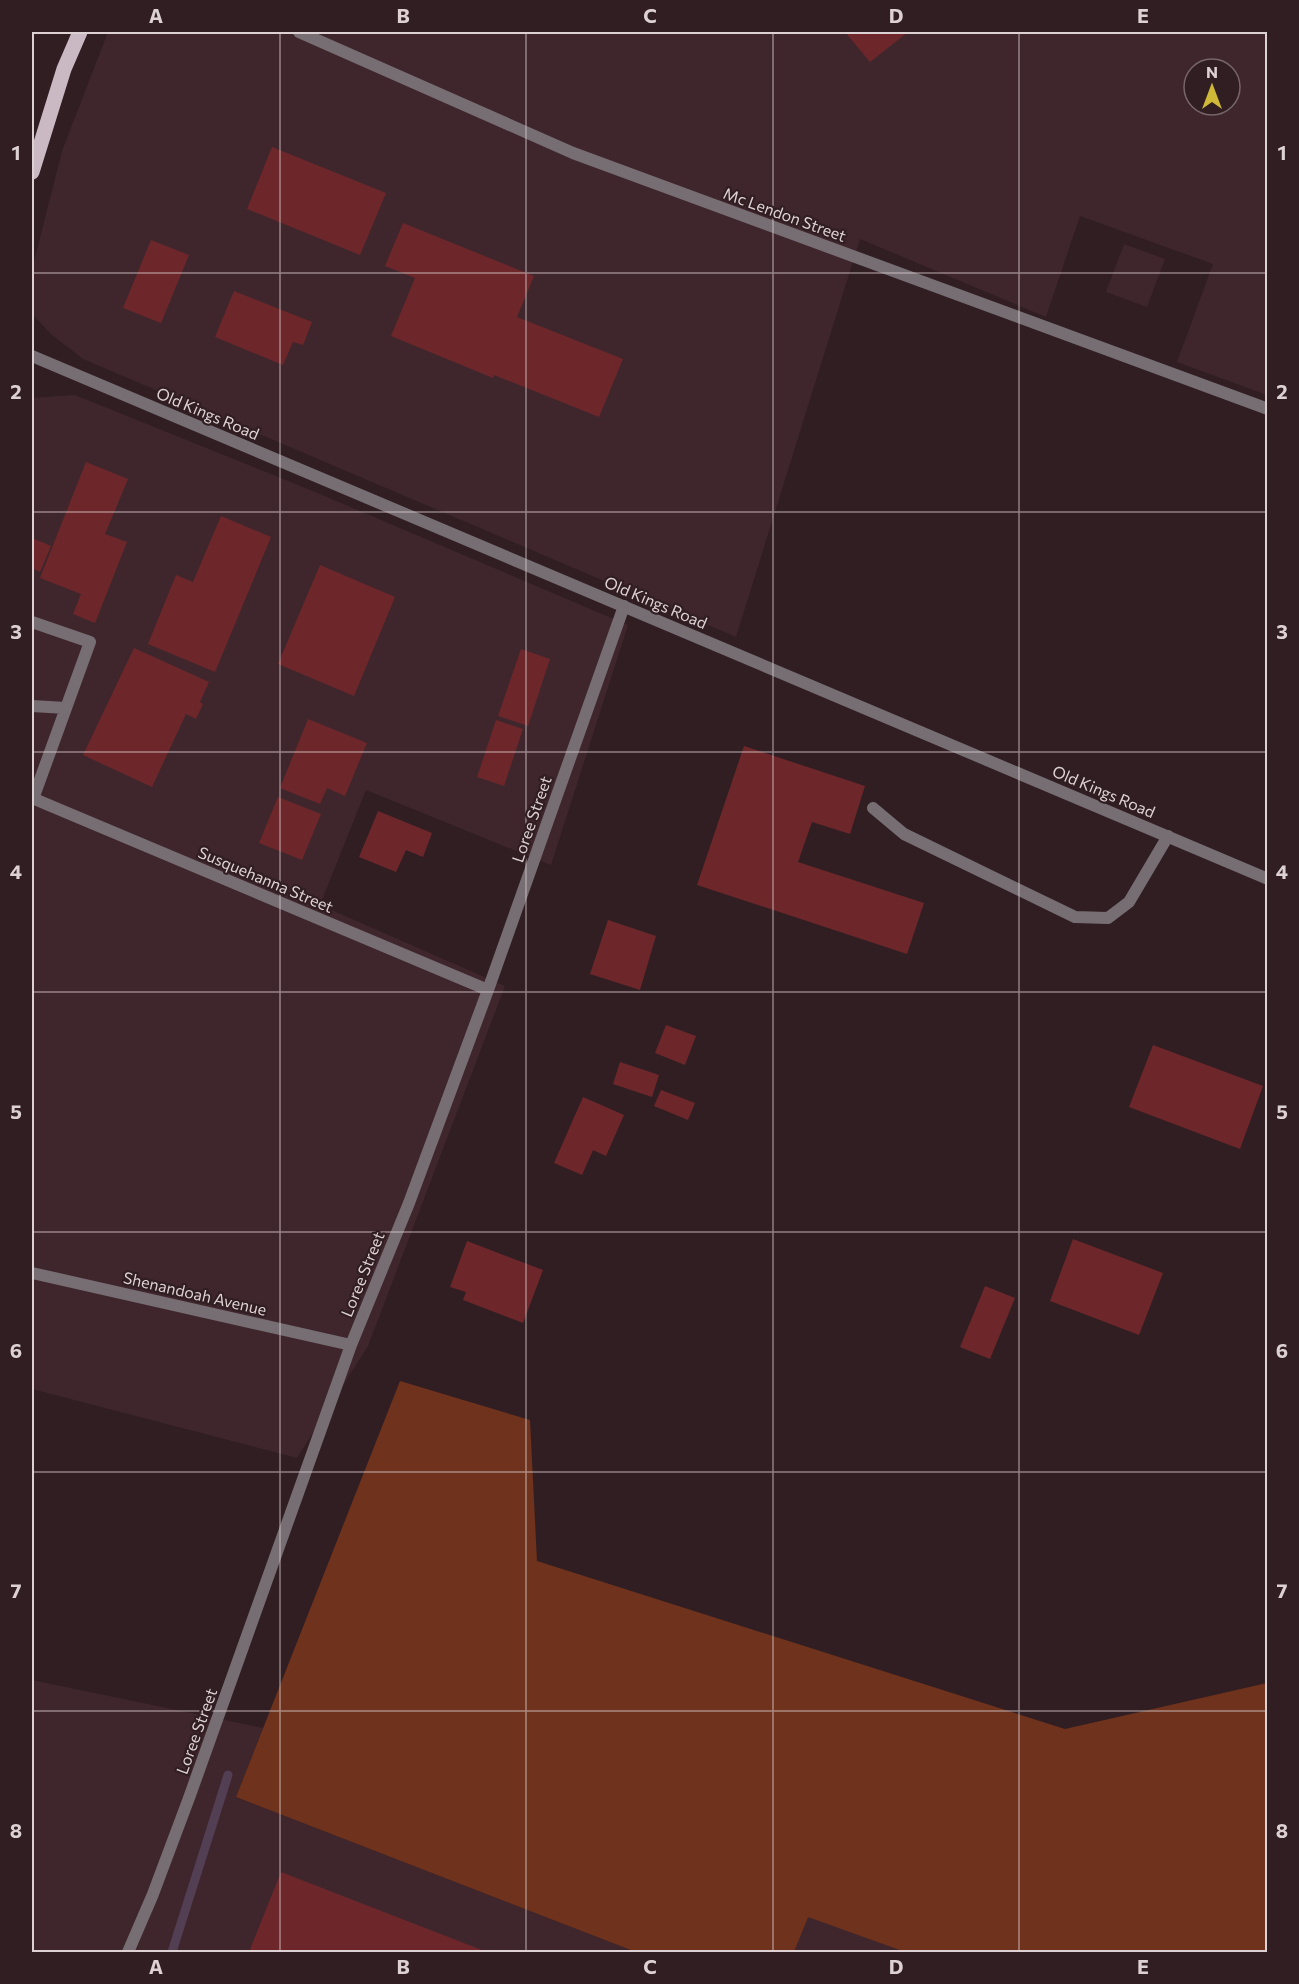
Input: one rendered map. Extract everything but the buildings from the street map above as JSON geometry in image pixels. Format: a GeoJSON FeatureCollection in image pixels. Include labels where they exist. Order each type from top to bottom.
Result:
{"type":"FeatureCollection","features":[{"type":"Feature","properties":{"kind":"main road"},"geometry":{"type":"LineString","coordinates":[[32,172],[64,69],[80,32]]}},
{"type":"Feature","properties":{"kind":"street","name":"Mc Lendon Street"},"geometry":{"type":"LineString","coordinates":[[299,32],[573,153],[1268,409]]}},
{"type":"Feature","properties":{"kind":"street","name":"Old Kings Road"},"geometry":{"type":"LineString","coordinates":[[32,356],[1268,879]]}},
{"type":"Feature","properties":{"kind":"street","name":"Loree Street"},"geometry":{"type":"LineString","coordinates":[[128,1953],[189,1798],[351,1345],[409,1203],[488,990],[624,606]]}},
{"type":"Feature","properties":{"kind":"street"},"geometry":{"type":"LineString","coordinates":[[32,622],[90,642],[32,799]]}},
{"type":"Feature","properties":{"kind":"street"},"geometry":{"type":"LineString","coordinates":[[32,706],[66,708]]}},
{"type":"Feature","properties":{"kind":"street","name":"Susquehanna Street"},"geometry":{"type":"LineString","coordinates":[[32,799],[488,990]]}},
{"type":"Feature","properties":{"kind":"street"},"geometry":{"type":"LineString","coordinates":[[873,808],[904,834],[1075,917],[1108,918],[1129,902],[1168,836]]}},
{"type":"Feature","properties":{"kind":"street","name":"Shenandoah Avenue"},"geometry":{"type":"LineString","coordinates":[[32,1273],[351,1345]]}},
{"type":"Feature","properties":{"kind":"shaded area"},"geometry":{"type":"Polygon","coordinates":[[[108,32],[1267,32],[1267,395],[1177,362],[1213,264],[1080,216],[1046,317],[860,239],[736,637],[83,359],[52,335],[32,314],[32,269],[62,151],[108,32]]]}},
{"type":"Feature","properties":{"kind":"shaded area"},"geometry":{"type":"Polygon","coordinates":[[[1124,244],[1165,259],[1147,307],[1106,292],[1124,244]]]}},
{"type":"Feature","properties":{"kind":"shaded area"},"geometry":{"type":"Polygon","coordinates":[[[75,395],[308,489],[628,625],[551,865],[366,790],[320,905],[505,986],[368,1346],[297,1458],[32,1389],[32,398],[75,395]]]}},
{"type":"Feature","properties":{"kind":"shaded area"},"geometry":{"type":"Polygon","coordinates":[[[400,1381],[530,1420],[537,1561],[1065,1729],[1267,1683],[1267,1952],[905,1952],[808,1917],[794,1952],[636,1952],[236,1797],[400,1381]]]}},
{"type":"Feature","properties":{"kind":"shaded area"},"geometry":{"type":"Polygon","coordinates":[[[32,1680],[263,1728],[236,1797],[636,1952],[32,1952],[32,1680]]]}},
{"type":"Feature","properties":{"kind":"shaded area"},"geometry":{"type":"Polygon","coordinates":[[[807,1916],[905,1952],[794,1952],[807,1916]]]}},
{"type":"Feature","properties":{"kind":"waterway"},"geometry":{"type":"LineString","coordinates":[[172,1952],[228,1775]]}}]}
